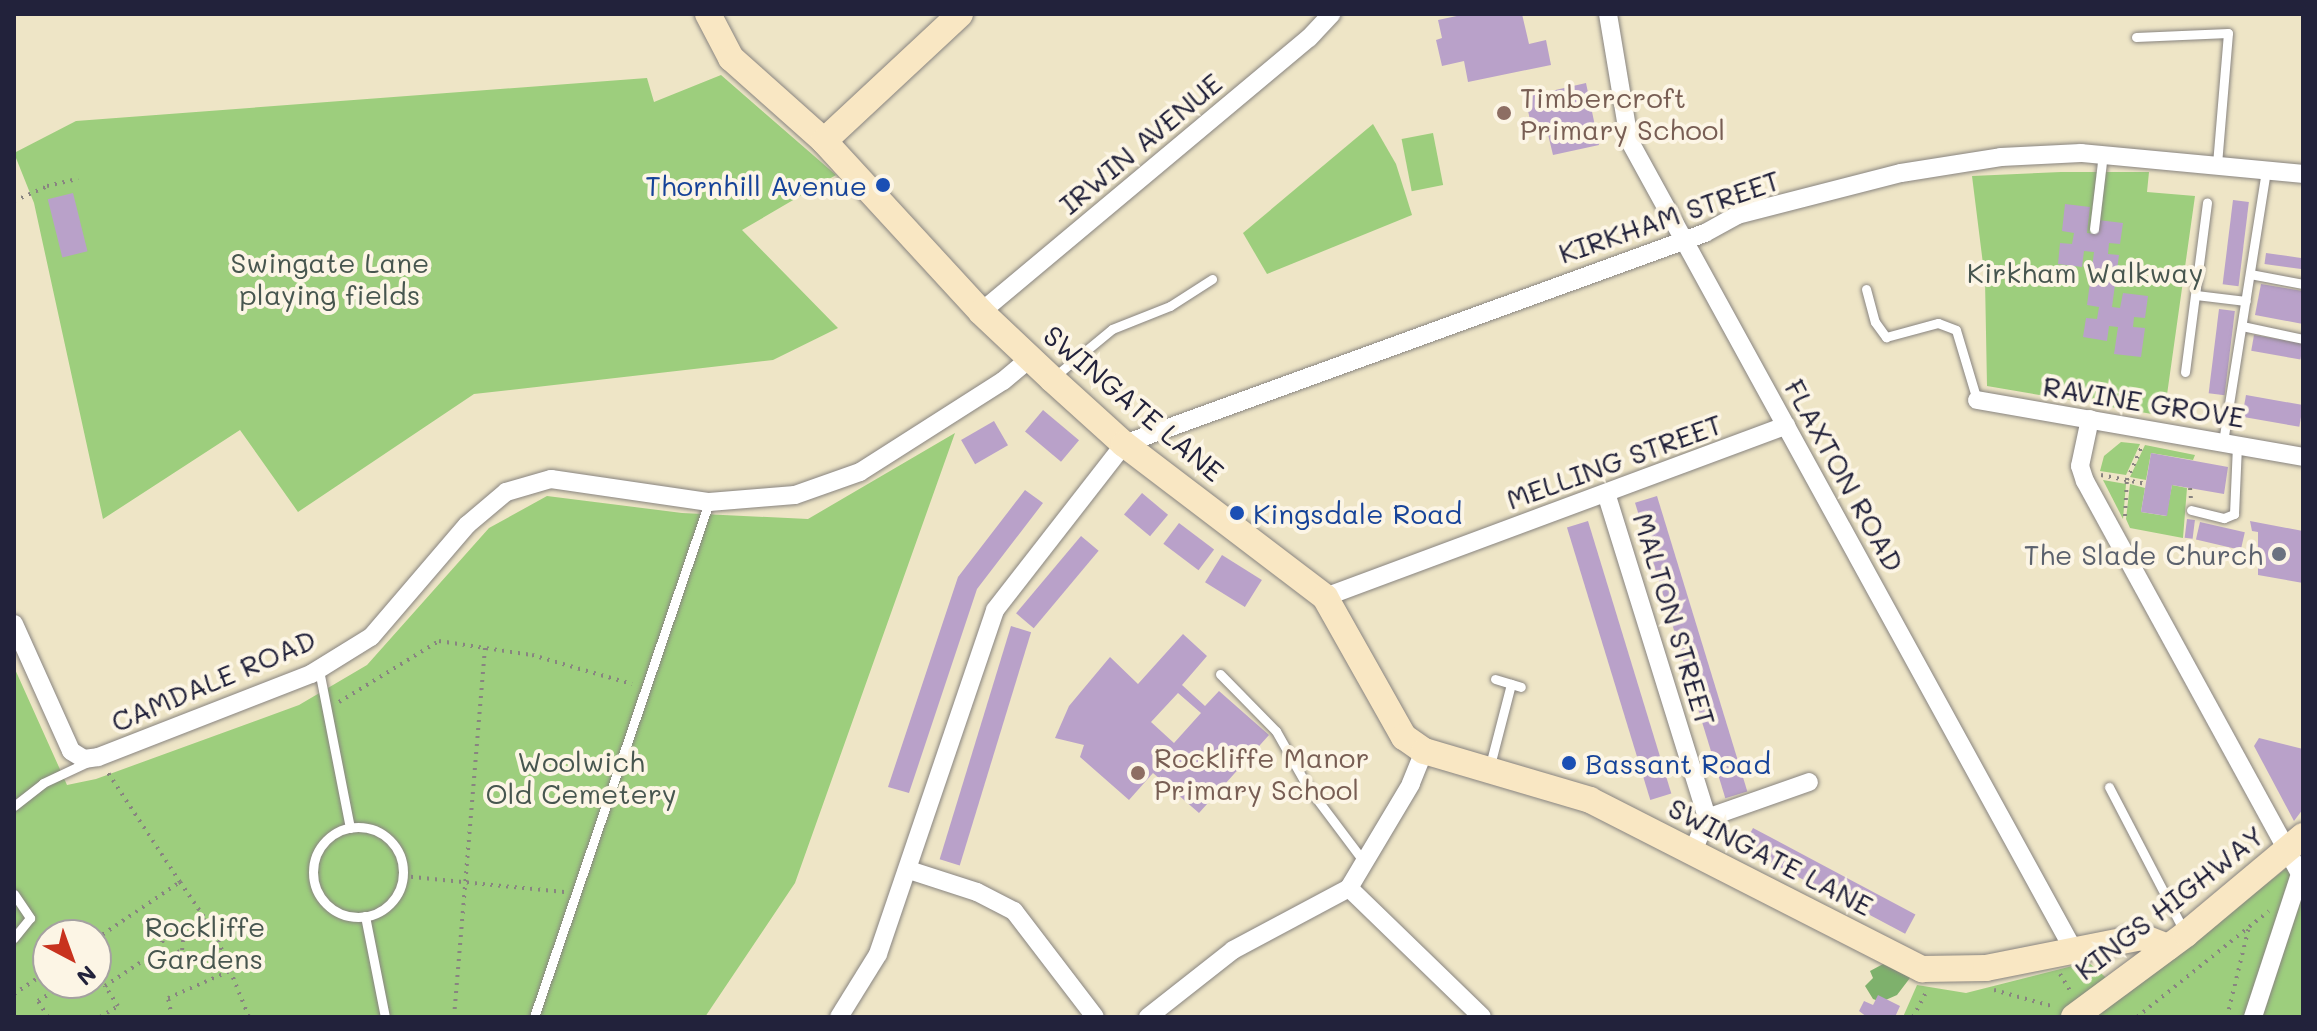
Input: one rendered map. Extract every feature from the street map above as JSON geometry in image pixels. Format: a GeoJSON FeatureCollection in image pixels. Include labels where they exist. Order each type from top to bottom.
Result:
{"type":"FeatureCollection","features":[{"type":"Feature","properties":{"kind":"street","name":"SWINGATE LANE"},"geometry":{"type":"LineString","coordinates":[[708,14],[731,58],[824,141],[981,312],[1124,444],[1325,597],[1404,737],[1424,751],[1590,800],[1922,969],[1986,968],[2064,958],[2142,937],[2177,941]]}},
{"type":"Feature","properties":{"kind":"street"},"geometry":{"type":"LineString","coordinates":[[824,141],[960,14]]}},
{"type":"Feature","properties":{"kind":"street","name":"IRWIN AVENUE"},"geometry":{"type":"LineString","coordinates":[[981,312],[1298,48],[1331,14]]}},
{"type":"Feature","properties":{"kind":"street","name":"FLAXTON ROAD"},"geometry":{"type":"LineString","coordinates":[[1608,14],[1629,140],[1786,426],[2064,958]]}},
{"type":"Feature","properties":{"kind":"street","name":"KIRKHAM STREET"},"geometry":{"type":"LineString","coordinates":[[1124,444],[1682,240],[1737,215],[1901,173],[2001,157],[2103,153],[2303,174]]}},
{"type":"Feature","properties":{"kind":"street","name":"CAMDALE ROAD"},"geometry":{"type":"LineString","coordinates":[[14,624],[71,751],[84,759],[98,757],[319,670],[371,637],[467,525],[506,492],[551,479],[709,502],[795,495],[860,472],[1003,381],[1030,358]]}},
{"type":"Feature","properties":{"kind":"street","name":"RAVINE GROVE"},"geometry":{"type":"LineString","coordinates":[[1977,400],[2303,457]]}},
{"type":"Feature","properties":{"kind":"street"},"geometry":{"type":"LineString","coordinates":[[2090,419],[2080,466],[2085,481],[2296,843],[2300,874],[2296,896],[2253,1017]]}},
{"type":"Feature","properties":{"kind":"street","name":"MELLING STREET"},"geometry":{"type":"LineString","coordinates":[[1325,597],[1786,426]]}},
{"type":"Feature","properties":{"kind":"street"},"geometry":{"type":"LineString","coordinates":[[839,1017],[878,954],[995,610],[1124,444]]}},
{"type":"Feature","properties":{"kind":"street","name":"MALTON STREET"},"geometry":{"type":"LineString","coordinates":[[1606,493],[1707,818]]}},
{"type":"Feature","properties":{"kind":"street"},"geometry":{"type":"LineString","coordinates":[[1148,1017],[1233,950],[1349,888],[1411,784],[1424,751]]}},
{"type":"Feature","properties":{"kind":"street"},"geometry":{"type":"LineString","coordinates":[[1693,851],[1707,818],[1809,782]]}},
{"type":"Feature","properties":{"kind":"street","name":"KINGS HIGHWAY"},"geometry":{"type":"LineString","coordinates":[[2068,1007],[2177,941],[2296,843]]}},
{"type":"Feature","properties":{"kind":"street"},"geometry":{"type":"LineString","coordinates":[[909,870],[977,892],[1014,911],[1095,1017]]}},
{"type":"Feature","properties":{"kind":"street"},"geometry":{"type":"LineString","coordinates":[[1349,888],[1482,1017]]}},
{"type":"Feature","properties":{"kind":"lane"},"geometry":{"type":"LineString","coordinates":[[2136,37],[2228,33],[2217,164]]}},
{"type":"Feature","properties":{"kind":"lane"},"geometry":{"type":"LineString","coordinates":[[2094,229],[2103,153]]}},
{"type":"Feature","properties":{"kind":"lane"},"geometry":{"type":"LineString","coordinates":[[2191,510],[2224,518],[2234,514],[2230,444],[2242,326],[2266,169]]}},
{"type":"Feature","properties":{"kind":"lane"},"geometry":{"type":"LineString","coordinates":[[2185,372],[2207,202]]}},
{"type":"Feature","properties":{"kind":"lane"},"geometry":{"type":"LineString","coordinates":[[2250,274],[2303,284]]}},
{"type":"Feature","properties":{"kind":"lane"},"geometry":{"type":"LineString","coordinates":[[1052,379],[1112,329],[1170,306],[1212,279]]}},
{"type":"Feature","properties":{"kind":"lane"},"geometry":{"type":"LineString","coordinates":[[1866,289],[1875,322],[1886,337],[1938,323],[1956,330],[1977,400]]}},
{"type":"Feature","properties":{"kind":"lane"},"geometry":{"type":"LineString","coordinates":[[2196,295],[2246,301]]}},
{"type":"Feature","properties":{"kind":"lane"},"geometry":{"type":"LineString","coordinates":[[2242,326],[2303,339]]}},
{"type":"Feature","properties":{"kind":"lane"},"geometry":{"type":"LineString","coordinates":[[534,1017],[709,502]]}},
{"type":"Feature","properties":{"kind":"lane"},"geometry":{"type":"LineString","coordinates":[[319,670],[350,828]]}},
{"type":"Feature","properties":{"kind":"lane"},"geometry":{"type":"LineString","coordinates":[[1220,674],[1276,731],[1307,786],[1364,862]]}},
{"type":"Feature","properties":{"kind":"lane"},"geometry":{"type":"LineString","coordinates":[[1489,769],[1516,685],[1495,679]]}},
{"type":"Feature","properties":{"kind":"lane"},"geometry":{"type":"LineString","coordinates":[[14,806],[43,783],[98,757]]}},
{"type":"Feature","properties":{"kind":"lane"},"geometry":{"type":"LineString","coordinates":[[2109,787],[2177,941]]}},
{"type":"Feature","properties":{"kind":"lane"},"geometry":{"type":"LineString","coordinates":[[350,828],[373,829],[386,836],[402,861],[403,876],[391,903],[365,916],[350,916],[324,902],[313,875],[321,846],[350,828]]}},
{"type":"Feature","properties":{"kind":"lane"},"geometry":{"type":"LineString","coordinates":[[14,894],[30,918],[14,938]]}},
{"type":"Feature","properties":{"kind":"lane"},"geometry":{"type":"LineString","coordinates":[[365,916],[385,1017]]}},
{"type":"Feature","properties":{"kind":"path"},"geometry":{"type":"LineString","coordinates":[[14,201],[47,186],[78,179]]}},
{"type":"Feature","properties":{"kind":"path"},"geometry":{"type":"LineString","coordinates":[[2122,524],[2127,480],[2144,442]]}},
{"type":"Feature","properties":{"kind":"path"},"geometry":{"type":"LineString","coordinates":[[2096,474],[2146,484]]}},
{"type":"Feature","properties":{"kind":"path"},"geometry":{"type":"LineString","coordinates":[[326,710],[439,641],[485,647],[587,669],[646,688]]}},
{"type":"Feature","properties":{"kind":"path"},"geometry":{"type":"LineString","coordinates":[[454,1017],[485,647]]}},
{"type":"Feature","properties":{"kind":"path"},"geometry":{"type":"LineString","coordinates":[[98,757],[206,919],[232,970],[249,1017]]}},
{"type":"Feature","properties":{"kind":"path"},"geometry":{"type":"LineString","coordinates":[[403,876],[575,893]]}},
{"type":"Feature","properties":{"kind":"path"},"geometry":{"type":"LineString","coordinates":[[112,928],[180,882]]}},
{"type":"Feature","properties":{"kind":"path"},"geometry":{"type":"LineString","coordinates":[[2137,1017],[2249,927],[2296,896]]}},
{"type":"Feature","properties":{"kind":"path"},"geometry":{"type":"LineString","coordinates":[[112,981],[159,950],[166,933],[184,933],[206,919]]}},
{"type":"Feature","properties":{"kind":"path"},"geometry":{"type":"LineString","coordinates":[[2227,1017],[2249,927]]}},
{"type":"Feature","properties":{"kind":"path"},"geometry":{"type":"LineString","coordinates":[[159,950],[171,956],[182,950],[184,933]]}},
{"type":"Feature","properties":{"kind":"path"},"geometry":{"type":"LineString","coordinates":[[1986,987],[2068,1007],[2064,958]]}},
{"type":"Feature","properties":{"kind":"path"},"geometry":{"type":"LineString","coordinates":[[172,1017],[168,998],[232,970]]}},
{"type":"Feature","properties":{"kind":"path"},"geometry":{"type":"LineString","coordinates":[[14,994],[32,982]]}},
{"type":"Feature","properties":{"kind":"path"},"geometry":{"type":"LineString","coordinates":[[1913,1017],[1930,985]]}},
{"type":"Feature","properties":{"kind":"path"},"geometry":{"type":"LineString","coordinates":[[100,1017],[118,1006],[112,997]]}},
{"type":"Feature","properties":{"kind":"path"},"geometry":{"type":"LineString","coordinates":[[41,999],[38,1001],[48,1017]]}},
{"type":"Feature","properties":{"kind":"green space","name":"Swingate Lane playing fields"},"geometry":{"type":"Polygon","coordinates":[[[721,75],[836,175],[742,230],[838,328],[773,360],[474,394],[298,512],[240,430],[103,519],[34,203],[14,153],[76,121],[647,78],[654,102],[721,75]]]}},
{"type":"Feature","properties":{"kind":"green space"},"geometry":{"type":"Polygon","coordinates":[[[1373,124],[1396,164],[1412,215],[1267,274],[1243,233],[1373,124]]]}},
{"type":"Feature","properties":{"kind":"green space"},"geometry":{"type":"Polygon","coordinates":[[[1433,133],[1443,185],[1412,191],[1402,139],[1433,133]]]}},
{"type":"Feature","properties":{"kind":"green space","name":"Kirkham Walkway"},"geometry":{"type":"Polygon","coordinates":[[[2149,172],[2147,192],[2195,196],[2164,416],[1987,386],[1985,280],[1972,176],[2149,172]]]}},
{"type":"Feature","properties":{"kind":"green space","name":"Woolwich Old Cemetery"},"geometry":{"type":"Polygon","coordinates":[[[955,433],[795,883],[705,1017],[14,1017],[14,667],[67,785],[96,779],[299,705],[367,665],[489,528],[547,496],[682,513],[808,519],[955,433]]]}},
{"type":"Feature","properties":{"kind":"green space"},"geometry":{"type":"Polygon","coordinates":[[[2121,442],[2140,444],[2126,475],[2100,471],[2104,456],[2121,442]]]}},
{"type":"Feature","properties":{"kind":"green space"},"geometry":{"type":"Polygon","coordinates":[[[2145,445],[2195,455],[2193,460],[2151,453],[2146,480],[2130,477],[2145,445]]]}},
{"type":"Feature","properties":{"kind":"green space"},"geometry":{"type":"Polygon","coordinates":[[[2103,480],[2126,484],[2123,519],[2103,480]]]}},
{"type":"Feature","properties":{"kind":"green space"},"geometry":{"type":"Polygon","coordinates":[[[2130,484],[2145,488],[2141,512],[2166,516],[2172,485],[2187,488],[2183,538],[2130,528],[2126,519],[2130,484]]]}},
{"type":"Feature","properties":{"kind":"green space"},"geometry":{"type":"Polygon","coordinates":[[[2303,855],[2303,1017],[1903,1017],[1917,985],[1966,993],[2088,962],[2126,995],[2303,855]]]}},
{"type":"Feature","properties":{"kind":"green space"},"geometry":{"type":"Polygon","coordinates":[[[1885,963],[1913,974],[1897,995],[1881,1002],[1873,999],[1865,986],[1873,978],[1870,971],[1885,963]]]}},
{"type":"Feature","properties":{"kind":"building"},"geometry":{"type":"Polygon","coordinates":[[[1466,14],[1522,14],[1529,44],[1546,40],[1551,65],[1468,82],[1464,61],[1442,66],[1436,40],[1442,38],[1438,20],[1466,14]]]}},
{"type":"Feature","properties":{"kind":"building"},"geometry":{"type":"Polygon","coordinates":[[[1586,83],[1599,145],[1553,155],[1546,126],[1532,129],[1525,97],[1586,83]]]}},
{"type":"Feature","properties":{"kind":"building"},"geometry":{"type":"Polygon","coordinates":[[[73,193],[88,251],[62,258],[48,199],[73,193]]]}},
{"type":"Feature","properties":{"kind":"building"},"geometry":{"type":"Polygon","coordinates":[[[2233,200],[2249,202],[2239,286],[2223,284],[2233,200]]]}},
{"type":"Feature","properties":{"kind":"building"},"geometry":{"type":"Polygon","coordinates":[[[2065,204],[2090,207],[2087,233],[2096,234],[2098,220],[2123,223],[2120,244],[2109,243],[2108,254],[2119,255],[2112,307],[2120,308],[2123,293],[2148,296],[2145,318],[2134,317],[2133,327],[2145,328],[2141,357],[2114,354],[2118,327],[2109,326],[2107,341],[2083,337],[2086,318],[2097,319],[2099,307],[2087,305],[2094,252],[2084,251],[2082,267],[2058,264],[2060,243],[2072,244],[2074,233],[2062,231],[2065,204]]]}},
{"type":"Feature","properties":{"kind":"building"},"geometry":{"type":"Polygon","coordinates":[[[2266,253],[2303,258],[2301,269],[2264,264],[2266,253]]]}},
{"type":"Feature","properties":{"kind":"building"},"geometry":{"type":"Polygon","coordinates":[[[2261,284],[2303,291],[2303,324],[2255,315],[2261,284]]]}},
{"type":"Feature","properties":{"kind":"building"},"geometry":{"type":"Polygon","coordinates":[[[2219,309],[2235,311],[2225,395],[2209,393],[2219,309]]]}},
{"type":"Feature","properties":{"kind":"building"},"geometry":{"type":"Polygon","coordinates":[[[2254,335],[2303,344],[2300,359],[2251,351],[2254,335]]]}},
{"type":"Feature","properties":{"kind":"building"},"geometry":{"type":"Polygon","coordinates":[[[2246,395],[2303,405],[2299,427],[2242,417],[2246,395]]]}},
{"type":"Feature","properties":{"kind":"building"},"geometry":{"type":"Polygon","coordinates":[[[1043,410],[1079,440],[1061,462],[1025,431],[1043,410]]]}},
{"type":"Feature","properties":{"kind":"building"},"geometry":{"type":"Polygon","coordinates":[[[994,421],[1008,445],[975,464],[961,440],[994,421]]]}},
{"type":"Feature","properties":{"kind":"building"},"geometry":{"type":"Polygon","coordinates":[[[2151,453],[2228,467],[2224,494],[2172,485],[2167,516],[2141,512],[2151,453]]]}},
{"type":"Feature","properties":{"kind":"building"},"geometry":{"type":"Polygon","coordinates":[[[1025,490],[1043,503],[977,589],[909,793],[888,787],[958,577],[1025,490]]]}},
{"type":"Feature","properties":{"kind":"building"},"geometry":{"type":"Polygon","coordinates":[[[1142,493],[1168,515],[1150,536],[1124,514],[1142,493]]]}},
{"type":"Feature","properties":{"kind":"building"},"geometry":{"type":"Polygon","coordinates":[[[1657,496],[1747,791],[1725,798],[1635,503],[1657,496]]]}},
{"type":"Feature","properties":{"kind":"building"},"geometry":{"type":"Polygon","coordinates":[[[2187,519],[2195,520],[2193,539],[2185,538],[2187,519]]]}},
{"type":"Feature","properties":{"kind":"building"},"geometry":{"type":"Polygon","coordinates":[[[1588,521],[1671,794],[1650,800],[1567,527],[1588,521]]]}},
{"type":"Feature","properties":{"kind":"building","name":"The Slade Church"},"geometry":{"type":"Polygon","coordinates":[[[2250,521],[2303,531],[2303,583],[2258,575],[2258,532],[2252,531],[2250,521]]]}},
{"type":"Feature","properties":{"kind":"building"},"geometry":{"type":"Polygon","coordinates":[[[2200,522],[2245,532],[2241,550],[2196,540],[2200,522]]]}},
{"type":"Feature","properties":{"kind":"building"},"geometry":{"type":"Polygon","coordinates":[[[1179,523],[1214,549],[1198,570],[1163,544],[1179,523]]]}},
{"type":"Feature","properties":{"kind":"building"},"geometry":{"type":"Polygon","coordinates":[[[1081,536],[1099,551],[1034,628],[1016,613],[1081,536]]]}},
{"type":"Feature","properties":{"kind":"building"},"geometry":{"type":"Polygon","coordinates":[[[1222,555],[1262,580],[1245,607],[1205,582],[1222,555]]]}},
{"type":"Feature","properties":{"kind":"building"},"geometry":{"type":"Polygon","coordinates":[[[1011,626],[1031,632],[960,865],[940,859],[1011,626]]]}},
{"type":"Feature","properties":{"kind":"building"},"geometry":{"type":"Polygon","coordinates":[[[1183,634],[1207,656],[1182,685],[1205,706],[1219,691],[1269,735],[1199,813],[1153,773],[1129,800],[1080,757],[1084,745],[1055,738],[1069,706],[1110,657],[1138,684],[1183,634]],[[1178,693],[1151,722],[1174,743],[1201,713],[1178,693]]]}},
{"type":"Feature","properties":{"kind":"building"},"geometry":{"type":"Polygon","coordinates":[[[2259,738],[2303,749],[2303,809],[2294,821],[2254,746],[2259,738]]]}},
{"type":"Feature","properties":{"kind":"building"},"geometry":{"type":"Polygon","coordinates":[[[1753,828],[1915,914],[1905,934],[1743,847],[1753,828]]]}},
{"type":"Feature","properties":{"kind":"building"},"geometry":{"type":"Polygon","coordinates":[[[1878,995],[1900,1006],[1895,1017],[1867,1017],[1859,1011],[1864,1001],[1873,1005],[1878,995]]]}},
{"type":"Feature","properties":{"kind":"place","name":"Timbercroft Primary School"},"geometry":{"type":"Point","coordinates":[1504,113]}},
{"type":"Feature","properties":{"kind":"place","name":"Thornhill Avenue"},"geometry":{"type":"Point","coordinates":[883,185]}},
{"type":"Feature","properties":{"kind":"place","name":"Kingsdale Road"},"geometry":{"type":"Point","coordinates":[1237,513]}},
{"type":"Feature","properties":{"kind":"place","name":"The Slade Church"},"geometry":{"type":"Point","coordinates":[2279,554]}},
{"type":"Feature","properties":{"kind":"place","name":"Bassant Road"},"geometry":{"type":"Point","coordinates":[1569,763]}},
{"type":"Feature","properties":{"kind":"place","name":"Rockliffe Manor Primary School"},"geometry":{"type":"Point","coordinates":[1138,773]}},
{"type":"Feature","properties":{"kind":"park label","name":"Rockliffe Gardens"},"geometry":{"type":"Point","coordinates":[205,942]}}]}
